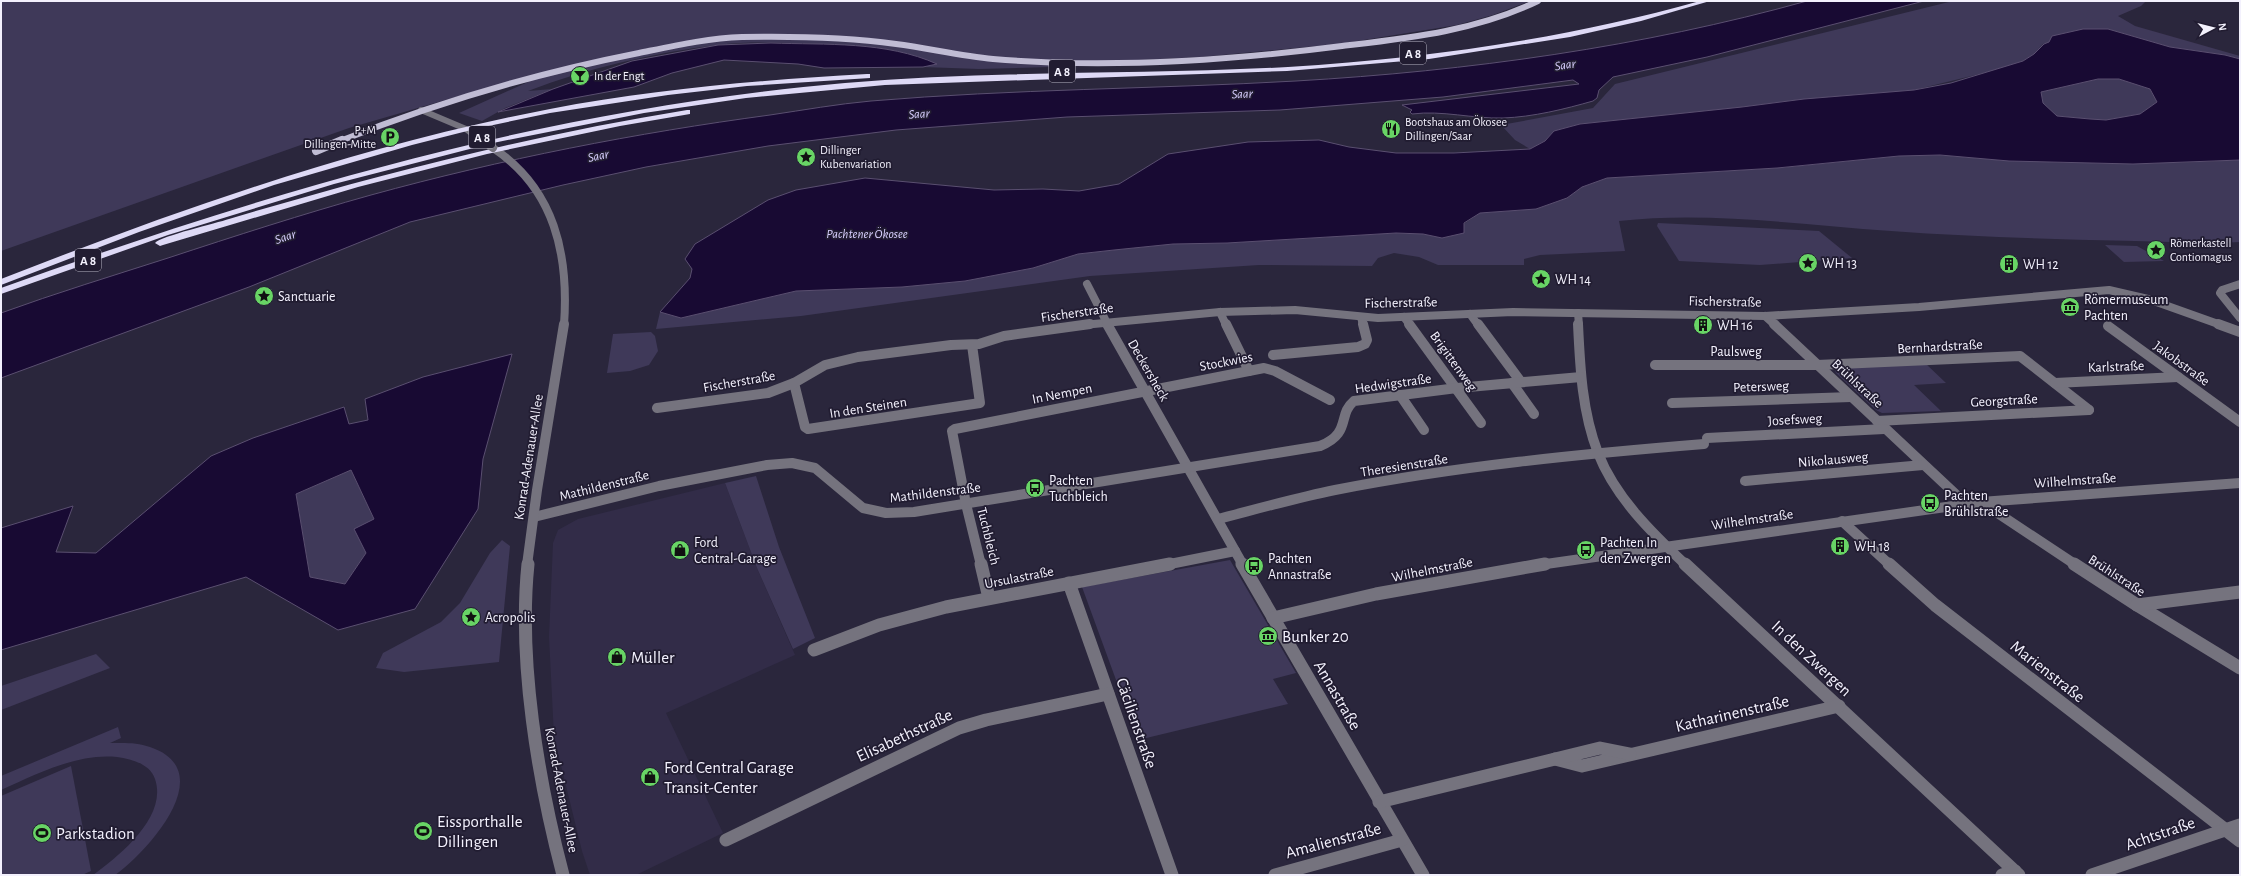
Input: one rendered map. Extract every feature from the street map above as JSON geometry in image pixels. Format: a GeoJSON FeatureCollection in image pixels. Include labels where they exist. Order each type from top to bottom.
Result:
{"type":"FeatureCollection","features":[{"type":"Feature","properties":{"kind":"highway","name":"A 8"},"geometry":{"type":"LineString","coordinates":[[1,291],[152,237],[302,190],[439,152],[553,127],[646,110],[776,92],[887,82],[1001,77],[1204,73],[1393,60],[1557,37],[1619,25],[1687,4],[1706,1]]}},
{"type":"Feature","properties":{"kind":"highway","name":"A 8"},"geometry":{"type":"LineString","coordinates":[[1,283],[152,231],[288,188],[392,159],[494,134],[605,112],[738,92],[863,80],[979,73],[1209,68],[1388,56],[1549,34],[1610,22],[1677,4],[1687,4]]}},
{"type":"Feature","properties":{"kind":"highway"},"geometry":{"type":"LineString","coordinates":[[1,283],[88,248],[248,191],[350,160],[466,129],[588,105],[728,86],[828,78],[979,73]]}},
{"type":"Feature","properties":{"kind":"highway"},"geometry":{"type":"LineString","coordinates":[[1,296],[158,244],[261,212],[496,150],[624,123],[735,105],[832,92],[1001,77]]}},
{"type":"Feature","properties":{"kind":"main road"},"geometry":{"type":"LineString","coordinates":[[316,150],[421,110],[517,82],[585,64],[723,38],[776,37],[876,42],[957,56],[1043,62],[1183,61],[1287,53],[1420,35],[1501,17],[1538,1]]}},
{"type":"Feature","properties":{"kind":"street","name":"Konrad-Adenauer-Allee"},"geometry":{"type":"LineString","coordinates":[[421,110],[466,129],[496,150],[525,175],[542,198],[549,211],[560,242],[567,284],[565,329],[534,517],[525,598],[530,689],[540,774],[563,875]]}},
{"type":"Feature","properties":{"kind":"street","name":"Deckersheck"},"geometry":{"type":"LineString","coordinates":[[1087,284],[1106,322],[1189,468]]}},
{"type":"Feature","properties":{"kind":"street"},"geometry":{"type":"LineString","coordinates":[[2240,284],[2222,290],[2220,293],[2240,318]]}},
{"type":"Feature","properties":{"kind":"street","name":"Fischerstraße"},"geometry":{"type":"LineString","coordinates":[[657,408],[768,393],[794,383],[811,372],[842,360],[951,345],[972,345],[1004,336],[1106,322],[1220,312],[1295,310],[1322,311],[1361,317],[1578,313],[1765,316],[1919,307],[2109,290],[2130,293],[2240,332]]}},
{"type":"Feature","properties":{"kind":"street"},"geometry":{"type":"LineString","coordinates":[[1220,312],[1249,371]]}},
{"type":"Feature","properties":{"kind":"street","name":"In den Zwergen"},"geometry":{"type":"LineString","coordinates":[[1578,313],[1581,377],[1591,430],[1597,453],[1621,495],[1666,546],[1840,706],[2012,874]]}},
{"type":"Feature","properties":{"kind":"street"},"geometry":{"type":"LineString","coordinates":[[1470,314],[1516,383],[1534,414]]}},
{"type":"Feature","properties":{"kind":"street","name":"Brühlstraße"},"geometry":{"type":"LineString","coordinates":[[1765,316],[1966,504]]}},
{"type":"Feature","properties":{"kind":"street"},"geometry":{"type":"LineString","coordinates":[[1273,355],[1358,347],[1365,344],[1367,340],[1361,317]]}},
{"type":"Feature","properties":{"kind":"street","name":"Brigittenweg"},"geometry":{"type":"LineString","coordinates":[[1404,317],[1481,423]]}},
{"type":"Feature","properties":{"kind":"street","name":"Jakobstraße"},"geometry":{"type":"LineString","coordinates":[[2108,326],[2240,422]]}},
{"type":"Feature","properties":{"kind":"street","name":"In den Steinen"},"geometry":{"type":"LineString","coordinates":[[794,383],[805,426],[808,429],[980,403],[972,345]]}},
{"type":"Feature","properties":{"kind":"street","name":"Bernhardstraße"},"geometry":{"type":"LineString","coordinates":[[1817,365],[2020,356],[2055,383]]}},
{"type":"Feature","properties":{"kind":"street","name":"Paulsweg"},"geometry":{"type":"LineString","coordinates":[[1655,365],[1817,365]]}},
{"type":"Feature","properties":{"kind":"street","name":"Stockwies"},"geometry":{"type":"LineString","coordinates":[[1145,391],[1264,368],[1274,371],[1330,400]]}},
{"type":"Feature","properties":{"kind":"street","name":"Hedwigstraße"},"geometry":{"type":"LineString","coordinates":[[1189,468],[1320,446],[1332,442],[1339,437],[1349,405],[1354,401],[1457,388],[1581,377]]}},
{"type":"Feature","properties":{"kind":"street","name":"Karlstraße"},"geometry":{"type":"LineString","coordinates":[[2055,383],[2178,377]]}},
{"type":"Feature","properties":{"kind":"street","name":"Georgstraße"},"geometry":{"type":"LineString","coordinates":[[1881,425],[2089,410],[2055,383]]}},
{"type":"Feature","properties":{"kind":"street","name":"In Nempen"},"geometry":{"type":"LineString","coordinates":[[966,504],[952,431],[959,427],[1145,391]]}},
{"type":"Feature","properties":{"kind":"street"},"geometry":{"type":"LineString","coordinates":[[1400,395],[1424,430]]}},
{"type":"Feature","properties":{"kind":"street","name":"Petersweg"},"geometry":{"type":"LineString","coordinates":[[1672,403],[1851,397]]}},
{"type":"Feature","properties":{"kind":"street","name":"Josefsweg"},"geometry":{"type":"LineString","coordinates":[[1597,453],[1706,441],[1881,425]]}},
{"type":"Feature","properties":{"kind":"street","name":"Theresienstraße"},"geometry":{"type":"LineString","coordinates":[[1218,519],[1281,503],[1372,484],[1597,453]]}},
{"type":"Feature","properties":{"kind":"street","name":"Mathildenstraße"},"geometry":{"type":"LineString","coordinates":[[534,517],[623,495],[743,470],[792,463],[815,468],[854,502],[874,511],[899,513],[966,504],[1189,468]]}},
{"type":"Feature","properties":{"kind":"street","name":"Nikolausweg"},"geometry":{"type":"LineString","coordinates":[[1745,481],[1923,465]]}},
{"type":"Feature","properties":{"kind":"street","name":"Annastraße"},"geometry":{"type":"LineString","coordinates":[[1189,468],[1379,802],[1423,875]]}},
{"type":"Feature","properties":{"kind":"street","name":"Wilhelmstraße"},"geometry":{"type":"LineString","coordinates":[[1274,618],[1376,594],[1464,578],[1666,546],[1842,521],[1981,502],[2240,483]]}},
{"type":"Feature","properties":{"kind":"street","name":"Brühlstraße"},"geometry":{"type":"LineString","coordinates":[[1981,502],[2137,605],[2240,668]]}},
{"type":"Feature","properties":{"kind":"street","name":"Tuchbleich"},"geometry":{"type":"LineString","coordinates":[[966,504],[990,598]]}},
{"type":"Feature","properties":{"kind":"street","name":"Marienstraße"},"geometry":{"type":"LineString","coordinates":[[1842,521],[1935,605],[2240,841]]}},
{"type":"Feature","properties":{"kind":"street","name":"Ursulastraße"},"geometry":{"type":"LineString","coordinates":[[814,650],[879,625],[911,615],[990,598],[1235,551]]}},
{"type":"Feature","properties":{"kind":"street","name":"Cäcilienstraße"},"geometry":{"type":"LineString","coordinates":[[1069,583],[1172,875]]}},
{"type":"Feature","properties":{"kind":"street"},"geometry":{"type":"LineString","coordinates":[[2137,605],[2240,592]]}},
{"type":"Feature","properties":{"kind":"street","name":"Elisabethstraße"},"geometry":{"type":"LineString","coordinates":[[726,840],[959,728],[986,720],[1108,694]]}},
{"type":"Feature","properties":{"kind":"street","name":"Katharinenstraße"},"geometry":{"type":"LineString","coordinates":[[1379,802],[1555,759],[1582,766],[1840,706]]}},
{"type":"Feature","properties":{"kind":"street","name":"Achtstraße"},"geometry":{"type":"LineString","coordinates":[[2092,875],[2240,825]]}},
{"type":"Feature","properties":{"kind":"street","name":"Amalienstraße"},"geometry":{"type":"LineString","coordinates":[[1275,875],[1402,840]]}},
{"type":"Feature","properties":{"kind":"shaded area"},"geometry":{"type":"Polygon","coordinates":[[[1,1],[1530,1],[1493,15],[1457,25],[1339,44],[1201,57],[1121,61],[1084,66],[979,69],[923,67],[936,64],[909,54],[880,48],[820,44],[743,43],[693,48],[621,62],[550,83],[528,91],[553,89],[505,108],[482,121],[459,113],[528,82],[521,78],[349,128],[1,251],[1,1]]]}},
{"type":"Feature","properties":{"kind":"shaded area"},"geometry":{"type":"Polygon","coordinates":[[[1953,1],[2146,1],[2141,6],[2118,16],[2135,26],[2240,56],[2240,59],[2225,55],[2170,47],[2108,29],[2043,44],[2034,54],[2023,61],[1996,70],[1914,90],[1580,124],[1554,131],[1545,141],[1530,149],[1515,140],[1501,125],[1593,108],[1615,84],[1953,1]]]}},
{"type":"Feature","properties":{"kind":"shaded area"},"geometry":{"type":"Polygon","coordinates":[[[2098,79],[2119,79],[2150,89],[2157,102],[2140,114],[2106,120],[2057,116],[2043,103],[2041,92],[2098,79]]]}},
{"type":"Feature","properties":{"kind":"shaded area"},"geometry":{"type":"Polygon","coordinates":[[[1940,155],[2090,163],[2165,163],[2240,160],[2240,242],[2218,243],[2014,238],[1932,234],[1721,218],[1653,218],[1619,221],[1625,251],[1540,255],[1524,259],[1524,265],[1438,265],[1419,257],[1394,253],[1378,258],[1372,266],[1259,265],[1090,276],[801,316],[656,329],[660,312],[681,318],[796,291],[902,287],[965,281],[1033,268],[1078,254],[1173,244],[1227,243],[1396,233],[1423,234],[1443,238],[1480,213],[1536,209],[1567,198],[1582,187],[1607,178],[1777,168],[1899,156],[1940,155]]]}},
{"type":"Feature","properties":{"kind":"shaded area"},"geometry":{"type":"Polygon","coordinates":[[[1658,223],[1819,231],[1852,258],[1760,265],[1679,261],[1657,226],[1658,223]]]}},
{"type":"Feature","properties":{"kind":"shaded area"},"geometry":{"type":"Polygon","coordinates":[[[2105,245],[2137,246],[2164,261],[2124,262],[2105,245]]]}},
{"type":"Feature","properties":{"kind":"shaded area"},"geometry":{"type":"Polygon","coordinates":[[[651,332],[655,336],[658,351],[649,365],[630,371],[607,373],[613,334],[651,332]]]}},
{"type":"Feature","properties":{"kind":"shaded area"},"geometry":{"type":"Polygon","coordinates":[[[1926,364],[1946,383],[1914,385],[1941,411],[1882,413],[1876,410],[1836,373],[1835,370],[1838,368],[1926,364]]]}},
{"type":"Feature","properties":{"kind":"shaded area"},"geometry":{"type":"Polygon","coordinates":[[[351,470],[374,519],[366,553],[345,584],[310,577],[296,494],[351,470]]]}},
{"type":"Feature","properties":{"kind":"shaded area"},"geometry":{"type":"Polygon","coordinates":[[[756,476],[779,547],[815,638],[793,649],[757,568],[725,483],[756,476]]]}},
{"type":"Feature","properties":{"kind":"shaded area"},"geometry":{"type":"Polygon","coordinates":[[[725,483],[757,568],[795,655],[666,713],[723,833],[636,875],[590,875],[582,851],[554,737],[549,637],[553,543],[558,530],[578,519],[725,483]]]}},
{"type":"Feature","properties":{"kind":"shaded area"},"geometry":{"type":"Polygon","coordinates":[[[502,540],[510,546],[499,662],[404,672],[376,668],[383,653],[441,622],[460,603],[490,553],[502,540]]]}},
{"type":"Feature","properties":{"kind":"shaded area"},"geometry":{"type":"Polygon","coordinates":[[[1230,560],[1296,673],[1273,679],[1288,704],[1138,740],[1082,587],[1230,560]]]}},
{"type":"Feature","properties":{"kind":"shaded area"},"geometry":{"type":"Polygon","coordinates":[[[96,654],[110,668],[1,710],[1,686],[96,654]]]}},
{"type":"Feature","properties":{"kind":"shaded area"},"geometry":{"type":"Polygon","coordinates":[[[118,727],[121,738],[110,743],[145,745],[170,758],[179,774],[179,792],[172,811],[159,830],[129,864],[115,875],[93,875],[127,846],[139,834],[148,821],[154,807],[157,793],[153,774],[145,766],[129,759],[102,757],[72,761],[43,771],[1,790],[1,776],[118,727]]]}},
{"type":"Feature","properties":{"kind":"shaded area","name":"Parkstadion"},"geometry":{"type":"Polygon","coordinates":[[[71,766],[91,871],[82,875],[1,875],[1,796],[71,766]]]}},
{"type":"Feature","properties":{"kind":"water","name":"Saar"},"geometry":{"type":"Polygon","coordinates":[[[1807,1],[1924,1],[1707,57],[1613,77],[1599,90],[1597,98],[1593,101],[1560,110],[1526,116],[1492,118],[1435,113],[1412,114],[1410,112],[1412,110],[1402,105],[1579,84],[1573,80],[1443,97],[1280,110],[1067,117],[896,130],[768,146],[646,167],[563,185],[410,222],[249,287],[1,378],[1,313],[42,298],[244,233],[371,195],[470,170],[569,148],[720,122],[833,105],[871,101],[977,94],[1243,84],[1361,77],[1425,71],[1618,44],[1682,32],[1807,1]]]}},
{"type":"Feature","properties":{"kind":"water","name":"Pachtener Ökosee"},"geometry":{"type":"Polygon","coordinates":[[[2083,29],[2108,29],[2170,47],[2225,55],[2240,59],[2240,160],[2133,164],[2009,161],[1940,155],[1899,156],[1777,168],[1607,178],[1582,187],[1567,198],[1536,209],[1480,213],[1464,223],[1464,233],[1442,238],[1423,234],[1396,233],[1227,243],[1173,244],[1078,254],[1033,268],[965,281],[902,287],[796,291],[681,318],[660,312],[690,278],[692,269],[685,259],[695,244],[768,200],[796,190],[865,178],[994,190],[1043,189],[1079,191],[1119,184],[1168,154],[1248,142],[1319,140],[1349,147],[1396,153],[1454,153],[1530,149],[1545,141],[1554,131],[1580,124],[1804,99],[1914,90],[1951,83],[2023,61],[2034,54],[2044,44],[2049,42],[2052,36],[2083,29]],[[2098,79],[2041,92],[2043,103],[2057,116],[2106,120],[2140,114],[2157,102],[2150,89],[2119,79],[2098,79]]]}},
{"type":"Feature","properties":{"kind":"water"},"geometry":{"type":"Polygon","coordinates":[[[771,43],[834,44],[877,48],[897,51],[937,64],[923,67],[824,68],[798,64],[724,60],[672,73],[634,87],[498,112],[553,89],[632,61],[718,45],[771,43]]]}},
{"type":"Feature","properties":{"kind":"water"},"geometry":{"type":"Polygon","coordinates":[[[512,354],[483,459],[478,509],[415,609],[338,630],[246,577],[1,650],[1,528],[73,506],[56,552],[96,553],[211,456],[253,438],[344,407],[349,424],[368,420],[365,399],[423,377],[512,354]],[[351,470],[296,494],[310,577],[345,584],[366,553],[354,529],[374,519],[351,470]]]}},
{"type":"Feature","properties":{"kind":"place","name":"In der Engt"},"geometry":{"type":"Point","coordinates":[580,76]}},
{"type":"Feature","properties":{"kind":"place","name":"Bootshaus am Ökosee Dillingen/Saar"},"geometry":{"type":"Point","coordinates":[1391,129]}},
{"type":"Feature","properties":{"kind":"place","name":"P+M Dillingen-Mitte"},"geometry":{"type":"Point","coordinates":[390,137]}},
{"type":"Feature","properties":{"kind":"place","name":"Dillinger Kubenvariation"},"geometry":{"type":"Point","coordinates":[806,157]}},
{"type":"Feature","properties":{"kind":"place","name":"Römerkastell Contiomagus"},"geometry":{"type":"Point","coordinates":[2156,250]}},
{"type":"Feature","properties":{"kind":"place","name":"WH 13"},"geometry":{"type":"Point","coordinates":[1808,263]}},
{"type":"Feature","properties":{"kind":"place","name":"WH 12"},"geometry":{"type":"Point","coordinates":[2009,264]}},
{"type":"Feature","properties":{"kind":"place","name":"WH 14"},"geometry":{"type":"Point","coordinates":[1541,279]}},
{"type":"Feature","properties":{"kind":"place","name":"Sanctuarie"},"geometry":{"type":"Point","coordinates":[264,296]}},
{"type":"Feature","properties":{"kind":"place","name":"Römermuseum Pachten"},"geometry":{"type":"Point","coordinates":[2070,307]}},
{"type":"Feature","properties":{"kind":"place","name":"WH 16"},"geometry":{"type":"Point","coordinates":[1703,325]}},
{"type":"Feature","properties":{"kind":"place","name":"Pachten Tuchbleich"},"geometry":{"type":"Point","coordinates":[1035,488]}},
{"type":"Feature","properties":{"kind":"place","name":"Pachten Brühlstraße"},"geometry":{"type":"Point","coordinates":[1930,503]}},
{"type":"Feature","properties":{"kind":"place","name":"WH 18"},"geometry":{"type":"Point","coordinates":[1840,546]}},
{"type":"Feature","properties":{"kind":"place","name":"Ford Central-Garage"},"geometry":{"type":"Point","coordinates":[680,550]}},
{"type":"Feature","properties":{"kind":"place","name":"Pachten In den Zwergen"},"geometry":{"type":"Point","coordinates":[1586,550]}},
{"type":"Feature","properties":{"kind":"place","name":"Pachten Annastraße"},"geometry":{"type":"Point","coordinates":[1254,566]}},
{"type":"Feature","properties":{"kind":"place","name":"Acropolis"},"geometry":{"type":"Point","coordinates":[471,617]}},
{"type":"Feature","properties":{"kind":"place","name":"Bunker 20"},"geometry":{"type":"Point","coordinates":[1268,636]}},
{"type":"Feature","properties":{"kind":"place","name":"Müller"},"geometry":{"type":"Point","coordinates":[617,657]}},
{"type":"Feature","properties":{"kind":"place","name":"Ford Central Garage Transit-Center"},"geometry":{"type":"Point","coordinates":[650,777]}},
{"type":"Feature","properties":{"kind":"place","name":"Eissporthalle Dillingen"},"geometry":{"type":"Point","coordinates":[423,831]}},
{"type":"Feature","properties":{"kind":"place","name":"Parkstadion"},"geometry":{"type":"Point","coordinates":[42,833]}}]}
